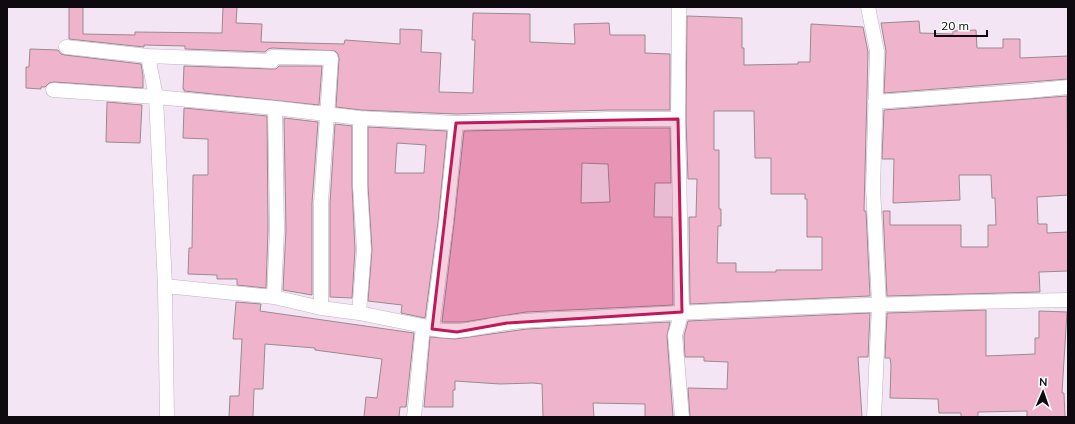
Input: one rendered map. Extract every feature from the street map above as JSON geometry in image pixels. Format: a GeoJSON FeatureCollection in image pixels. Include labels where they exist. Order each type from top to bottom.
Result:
{"type":"FeatureCollection","features":[{"type":"Feature","properties":{"kind":"street"},"geometry":{"type":"LineString","coordinates":[[679,7],[678,119],[682,312],[675,335],[682,417]]}},
{"type":"Feature","properties":{"kind":"street"},"geometry":{"type":"LineString","coordinates":[[868,7],[877,51],[873,188],[879,304],[874,417]]}},
{"type":"Feature","properties":{"kind":"street"},"geometry":{"type":"LineString","coordinates":[[66,47],[148,56],[272,61],[272,57],[331,58],[321,203],[321,308]]}},
{"type":"Feature","properties":{"kind":"street"},"geometry":{"type":"LineString","coordinates":[[148,56],[156,97],[165,286],[167,417]]}},
{"type":"Feature","properties":{"kind":"street"},"geometry":{"type":"LineString","coordinates":[[875,102],[1029,92],[1068,87]]}},
{"type":"Feature","properties":{"kind":"street"},"geometry":{"type":"LineString","coordinates":[[53,90],[156,97],[275,108],[360,118],[456,123],[678,119]]}},
{"type":"Feature","properties":{"kind":"street"},"geometry":{"type":"LineString","coordinates":[[274,297],[277,230],[275,108]]}},
{"type":"Feature","properties":{"kind":"street"},"geometry":{"type":"LineString","coordinates":[[359,313],[364,250],[360,186],[360,118]]}},
{"type":"Feature","properties":{"kind":"street"},"geometry":{"type":"LineString","coordinates":[[414,417],[446,223],[456,123]]}},
{"type":"Feature","properties":{"kind":"street"},"geometry":{"type":"LineString","coordinates":[[165,286],[274,297],[321,308],[359,313],[428,328],[457,332],[507,323],[682,312],[879,304],[1068,300]]}},
{"type":"Feature","properties":{"kind":"highlighted area"},"geometry":{"type":"Polygon","coordinates":[[[678,119],[682,312],[507,323],[457,332],[432,329],[456,123],[678,119]]]}},
{"type":"Feature","properties":{"kind":"building"},"geometry":{"type":"Polygon","coordinates":[[[69,7],[83,7],[83,34],[135,35],[135,32],[222,33],[223,7],[237,7],[236,23],[262,24],[261,42],[344,44],[345,40],[400,44],[400,29],[422,30],[421,52],[441,53],[439,92],[473,93],[475,40],[472,40],[473,13],[530,14],[530,42],[575,44],[574,24],[609,23],[610,35],[645,35],[645,53],[670,54],[670,110],[456,114],[361,110],[336,107],[339,59],[338,54],[335,51],[272,48],[265,52],[185,49],[185,46],[144,45],[144,47],[69,39],[69,7]]]}},
{"type":"Feature","properties":{"kind":"building"},"geometry":{"type":"Polygon","coordinates":[[[687,16],[742,18],[742,48],[744,48],[744,65],[798,64],[798,62],[810,62],[811,24],[863,27],[868,52],[864,211],[866,211],[870,296],[690,304],[689,217],[696,217],[697,179],[688,179],[686,119],[687,16]],[[714,111],[714,150],[719,150],[719,209],[721,209],[721,226],[718,226],[717,263],[736,263],[736,272],[822,270],[822,237],[807,237],[807,199],[805,199],[805,194],[771,194],[771,158],[755,158],[754,111],[714,111]]]}},
{"type":"Feature","properties":{"kind":"building"},"geometry":{"type":"Polygon","coordinates":[[[919,21],[920,33],[953,34],[953,31],[976,30],[977,48],[1003,48],[1003,39],[1020,39],[1020,58],[1068,56],[1068,79],[884,93],[886,51],[881,23],[919,21]]]}},
{"type":"Feature","properties":{"kind":"building"},"geometry":{"type":"Polygon","coordinates":[[[30,49],[58,50],[61,54],[65,55],[141,64],[143,88],[54,82],[49,83],[45,87],[41,87],[41,89],[26,88],[26,67],[29,67],[30,49]]]}},
{"type":"Feature","properties":{"kind":"building"},"geometry":{"type":"Polygon","coordinates":[[[184,66],[276,69],[279,66],[322,66],[319,105],[184,91],[184,66]]]}},
{"type":"Feature","properties":{"kind":"building"},"geometry":{"type":"Polygon","coordinates":[[[1067,96],[1068,195],[1037,197],[1038,224],[1047,224],[1047,233],[1068,232],[1068,271],[1039,272],[1040,292],[887,296],[883,211],[890,211],[890,225],[961,225],[961,247],[988,247],[988,225],[996,225],[995,198],[992,198],[991,175],[959,175],[960,200],[893,203],[894,159],[882,159],[884,110],[1067,96]]]}},
{"type":"Feature","properties":{"kind":"building"},"geometry":{"type":"Polygon","coordinates":[[[107,102],[142,105],[140,143],[106,142],[107,102]]]}},
{"type":"Feature","properties":{"kind":"building"},"geometry":{"type":"Polygon","coordinates":[[[184,108],[267,116],[268,230],[266,288],[237,285],[237,279],[217,279],[217,275],[188,274],[189,248],[192,248],[193,175],[208,175],[208,139],[183,138],[184,108]]]}},
{"type":"Feature","properties":{"kind":"building"},"geometry":{"type":"Polygon","coordinates":[[[284,118],[318,122],[312,203],[312,295],[283,290],[286,230],[284,118]]]}},
{"type":"Feature","properties":{"kind":"building"},"geometry":{"type":"Polygon","coordinates":[[[335,124],[352,126],[352,186],[355,250],[352,298],[330,297],[330,203],[335,124]]]}},
{"type":"Feature","properties":{"kind":"building"},"geometry":{"type":"Polygon","coordinates":[[[368,127],[447,131],[438,222],[425,318],[401,313],[402,305],[368,301],[372,250],[368,186],[368,127]],[[397,143],[395,173],[424,173],[426,145],[397,143]]]}},
{"type":"Feature","properties":{"kind":"building"},"geometry":{"type":"Polygon","coordinates":[[[670,128],[671,183],[655,183],[654,217],[672,217],[673,305],[526,312],[464,322],[442,322],[464,131],[670,128]],[[582,163],[581,203],[610,202],[608,164],[582,163]]]}},
{"type":"Feature","properties":{"kind":"building"},"geometry":{"type":"Polygon","coordinates":[[[236,302],[261,304],[260,311],[414,333],[406,407],[400,407],[399,417],[364,417],[366,397],[377,398],[382,359],[315,350],[315,348],[265,344],[263,389],[254,389],[253,417],[229,417],[230,396],[239,396],[242,339],[233,339],[236,302]]]}},
{"type":"Feature","properties":{"kind":"building"},"geometry":{"type":"Polygon","coordinates":[[[986,310],[986,356],[1035,354],[1035,338],[1039,338],[1039,311],[1067,312],[1062,393],[1064,393],[1065,417],[1027,417],[1027,411],[978,412],[978,417],[961,417],[961,413],[939,413],[938,399],[890,398],[891,365],[890,358],[885,358],[887,313],[986,310]]]}},
{"type":"Feature","properties":{"kind":"building"},"geometry":{"type":"Polygon","coordinates":[[[870,313],[868,357],[858,357],[862,417],[690,417],[688,388],[727,389],[728,362],[704,361],[704,357],[685,357],[684,336],[688,321],[870,313]]]}},
{"type":"Feature","properties":{"kind":"building"},"geometry":{"type":"Polygon","coordinates":[[[670,322],[667,336],[673,417],[645,417],[645,404],[593,403],[594,417],[543,417],[542,384],[533,383],[500,384],[455,381],[455,390],[453,390],[453,407],[424,407],[430,337],[455,339],[527,329],[670,322]]]}}]}
